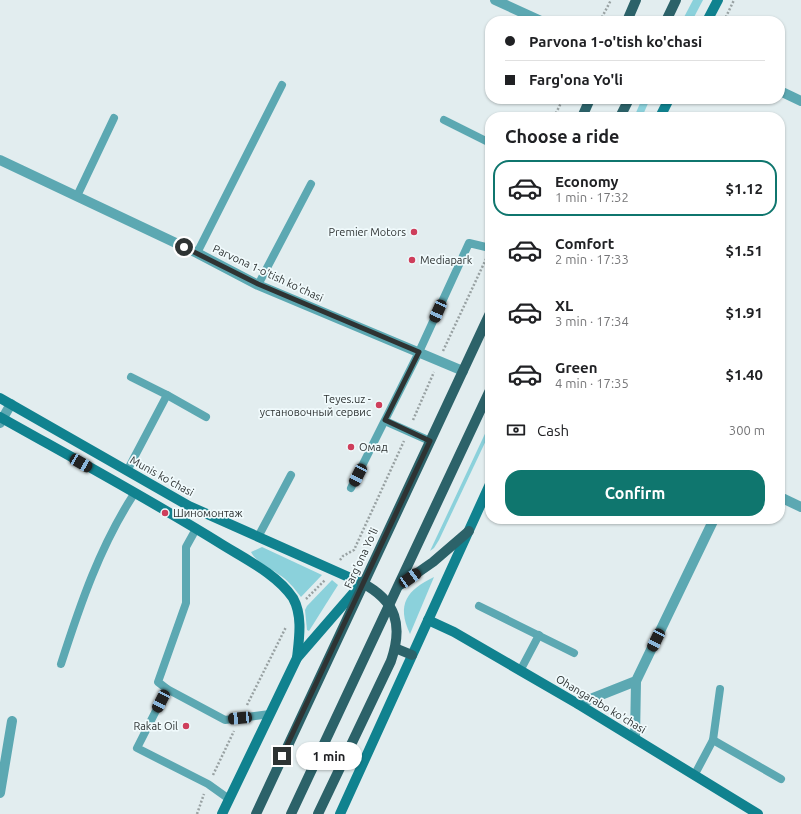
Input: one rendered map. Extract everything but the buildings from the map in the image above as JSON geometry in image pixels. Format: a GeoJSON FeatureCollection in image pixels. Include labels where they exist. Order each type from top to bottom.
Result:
{"type":"FeatureCollection","features":[{"type":"Feature","properties":{"kind":"main road"},"geometry":{"type":"LineString","coordinates":[[629,16],[636,0]]}},
{"type":"Feature","properties":{"kind":"main road"},"geometry":{"type":"LineString","coordinates":[[668,16],[676,0]]}},
{"type":"Feature","properties":{"kind":"main road","name":"Farg'ona Yo'li"},"geometry":{"type":"LineString","coordinates":[[256,814],[362,583],[485,324]]}},
{"type":"Feature","properties":{"kind":"main road"},"geometry":{"type":"LineString","coordinates":[[291,814],[485,401]]}},
{"type":"Feature","properties":{"kind":"main road"},"geometry":{"type":"LineString","coordinates":[[398,587],[432,562],[469,531]]}},
{"type":"Feature","properties":{"kind":"main road"},"geometry":{"type":"LineString","coordinates":[[318,814],[395,648],[398,628],[390,605],[378,592],[362,583]]}},
{"type":"Feature","properties":{"kind":"main road"},"geometry":{"type":"LineString","coordinates":[[395,648],[412,655]]}},
{"type":"Feature","properties":{"kind":"street"},"geometry":{"type":"LineString","coordinates":[[496,0],[530,16]]}},
{"type":"Feature","properties":{"kind":"street"},"geometry":{"type":"LineString","coordinates":[[710,16],[718,0]]}},
{"type":"Feature","properties":{"kind":"street"},"geometry":{"type":"LineString","coordinates":[[785,93],[801,100]]}},
{"type":"Feature","properties":{"kind":"street","name":"Parvona 1-o'tish ko'chasi"},"geometry":{"type":"LineString","coordinates":[[0,160],[197,253],[258,284],[463,371]]}},
{"type":"Feature","properties":{"kind":"street","name":"Munis ko'chasi"},"geometry":{"type":"LineString","coordinates":[[0,398],[189,506],[362,583]]}},
{"type":"Feature","properties":{"kind":"street"},"geometry":{"type":"LineString","coordinates":[[11,404],[1,419],[196,529],[253,564],[278,582],[289,594],[297,608],[299,627],[297,658]]}},
{"type":"Feature","properties":{"kind":"street"},"geometry":{"type":"LineString","coordinates":[[340,814],[485,495]]}},
{"type":"Feature","properties":{"kind":"street"},"geometry":{"type":"LineString","coordinates":[[785,499],[801,507]]}},
{"type":"Feature","properties":{"kind":"street"},"geometry":{"type":"LineString","coordinates":[[635,738],[636,681],[712,524]]}},
{"type":"Feature","properties":{"kind":"street"},"geometry":{"type":"LineString","coordinates":[[222,814],[297,658],[362,583]]}},
{"type":"Feature","properties":{"kind":"street","name":"Ohangarabo ko'chasi"},"geometry":{"type":"LineString","coordinates":[[428,620],[454,632],[578,704],[695,774],[758,814]]}},
{"type":"Feature","properties":{"kind":"street"},"geometry":{"type":"LineString","coordinates":[[578,704],[636,681]]}},
{"type":"Feature","properties":{"kind":"street"},"geometry":{"type":"LineString","coordinates":[[0,793],[12,721]]}},
{"type":"Feature","properties":{"kind":"lane"},"geometry":{"type":"LineString","coordinates":[[197,253],[282,85]]}},
{"type":"Feature","properties":{"kind":"lane"},"geometry":{"type":"LineString","coordinates":[[77,196],[114,118]]}},
{"type":"Feature","properties":{"kind":"lane"},"geometry":{"type":"LineString","coordinates":[[444,120],[485,140]]}},
{"type":"Feature","properties":{"kind":"lane"},"geometry":{"type":"LineString","coordinates":[[258,284],[311,184]]}},
{"type":"Feature","properties":{"kind":"lane"},"geometry":{"type":"LineString","coordinates":[[351,488],[419,352],[469,243],[485,247]]}},
{"type":"Feature","properties":{"kind":"lane"},"geometry":{"type":"LineString","coordinates":[[131,377],[206,416]]}},
{"type":"Feature","properties":{"kind":"lane"},"geometry":{"type":"LineString","coordinates":[[128,471],[167,395]]}},
{"type":"Feature","properties":{"kind":"lane"},"geometry":{"type":"LineString","coordinates":[[385,420],[430,441]]}},
{"type":"Feature","properties":{"kind":"lane"},"geometry":{"type":"LineString","coordinates":[[258,537],[291,475]]}},
{"type":"Feature","properties":{"kind":"lane"},"geometry":{"type":"LineString","coordinates":[[61,664],[87,587],[121,514],[134,494]]}},
{"type":"Feature","properties":{"kind":"lane"},"geometry":{"type":"LineString","coordinates":[[196,529],[186,547],[186,603],[158,682],[167,689],[225,720],[270,714]]}},
{"type":"Feature","properties":{"kind":"lane"},"geometry":{"type":"LineString","coordinates":[[479,606],[574,653]]}},
{"type":"Feature","properties":{"kind":"lane"},"geometry":{"type":"LineString","coordinates":[[520,671],[539,635]]}},
{"type":"Feature","properties":{"kind":"lane"},"geometry":{"type":"LineString","coordinates":[[167,689],[137,748],[208,784],[229,799]]}},
{"type":"Feature","properties":{"kind":"lane"},"geometry":{"type":"LineString","coordinates":[[695,774],[713,740],[720,689]]}},
{"type":"Feature","properties":{"kind":"lane"},"geometry":{"type":"LineString","coordinates":[[713,740],[781,779]]}},
{"type":"Feature","properties":{"kind":"path"},"geometry":{"type":"LineString","coordinates":[[603,16],[611,0]]}},
{"type":"Feature","properties":{"kind":"path"},"geometry":{"type":"LineString","coordinates":[[196,814],[208,784],[240,718],[277,643],[297,608],[335,570],[343,556],[354,550],[485,260]]}},
{"type":"Feature","properties":{"kind":"shaded area"},"geometry":{"type":"Polygon","coordinates":[[[693,0],[703,0],[695,16],[685,16],[693,0]]]}},
{"type":"Feature","properties":{"kind":"shaded area"},"geometry":{"type":"Polygon","coordinates":[[[640,104],[648,104],[644,112],[636,112],[640,104]]]}},
{"type":"Feature","properties":{"kind":"shaded area"},"geometry":{"type":"Polygon","coordinates":[[[485,434],[485,443],[439,540],[430,551],[485,434]]]}},
{"type":"Feature","properties":{"kind":"shaded area"},"geometry":{"type":"Polygon","coordinates":[[[262,547],[322,575],[301,597],[285,579],[259,562],[253,556],[251,552],[262,547]]]}},
{"type":"Feature","properties":{"kind":"shaded area"},"geometry":{"type":"Polygon","coordinates":[[[434,577],[410,634],[404,614],[404,606],[411,593],[417,587],[434,577]]]}},
{"type":"Feature","properties":{"kind":"shaded area"},"geometry":{"type":"Polygon","coordinates":[[[332,580],[338,585],[309,631],[307,630],[305,610],[332,580]]]}},
{"type":"Feature","properties":{"kind":"place","name":"Premier Motors"},"geometry":{"type":"Point","coordinates":[414,232]}},
{"type":"Feature","properties":{"kind":"place","name":"Mediapark"},"geometry":{"type":"Point","coordinates":[412,260]}},
{"type":"Feature","properties":{"kind":"place","name":"Teyes.uz - установочный сервис"},"geometry":{"type":"Point","coordinates":[379,405]}},
{"type":"Feature","properties":{"kind":"place","name":"Омад"},"geometry":{"type":"Point","coordinates":[351,447]}},
{"type":"Feature","properties":{"kind":"place","name":"Шиномонтаж"},"geometry":{"type":"Point","coordinates":[165,513]}},
{"type":"Feature","properties":{"kind":"place","name":"Rakat Oil"},"geometry":{"type":"Point","coordinates":[186,726]}},
{"type":"Feature","properties":{"kind":"route"},"geometry":{"type":"LineString","coordinates":[[184,247],[258,284],[419,352],[385,420],[430,441],[282,756]]}}]}
